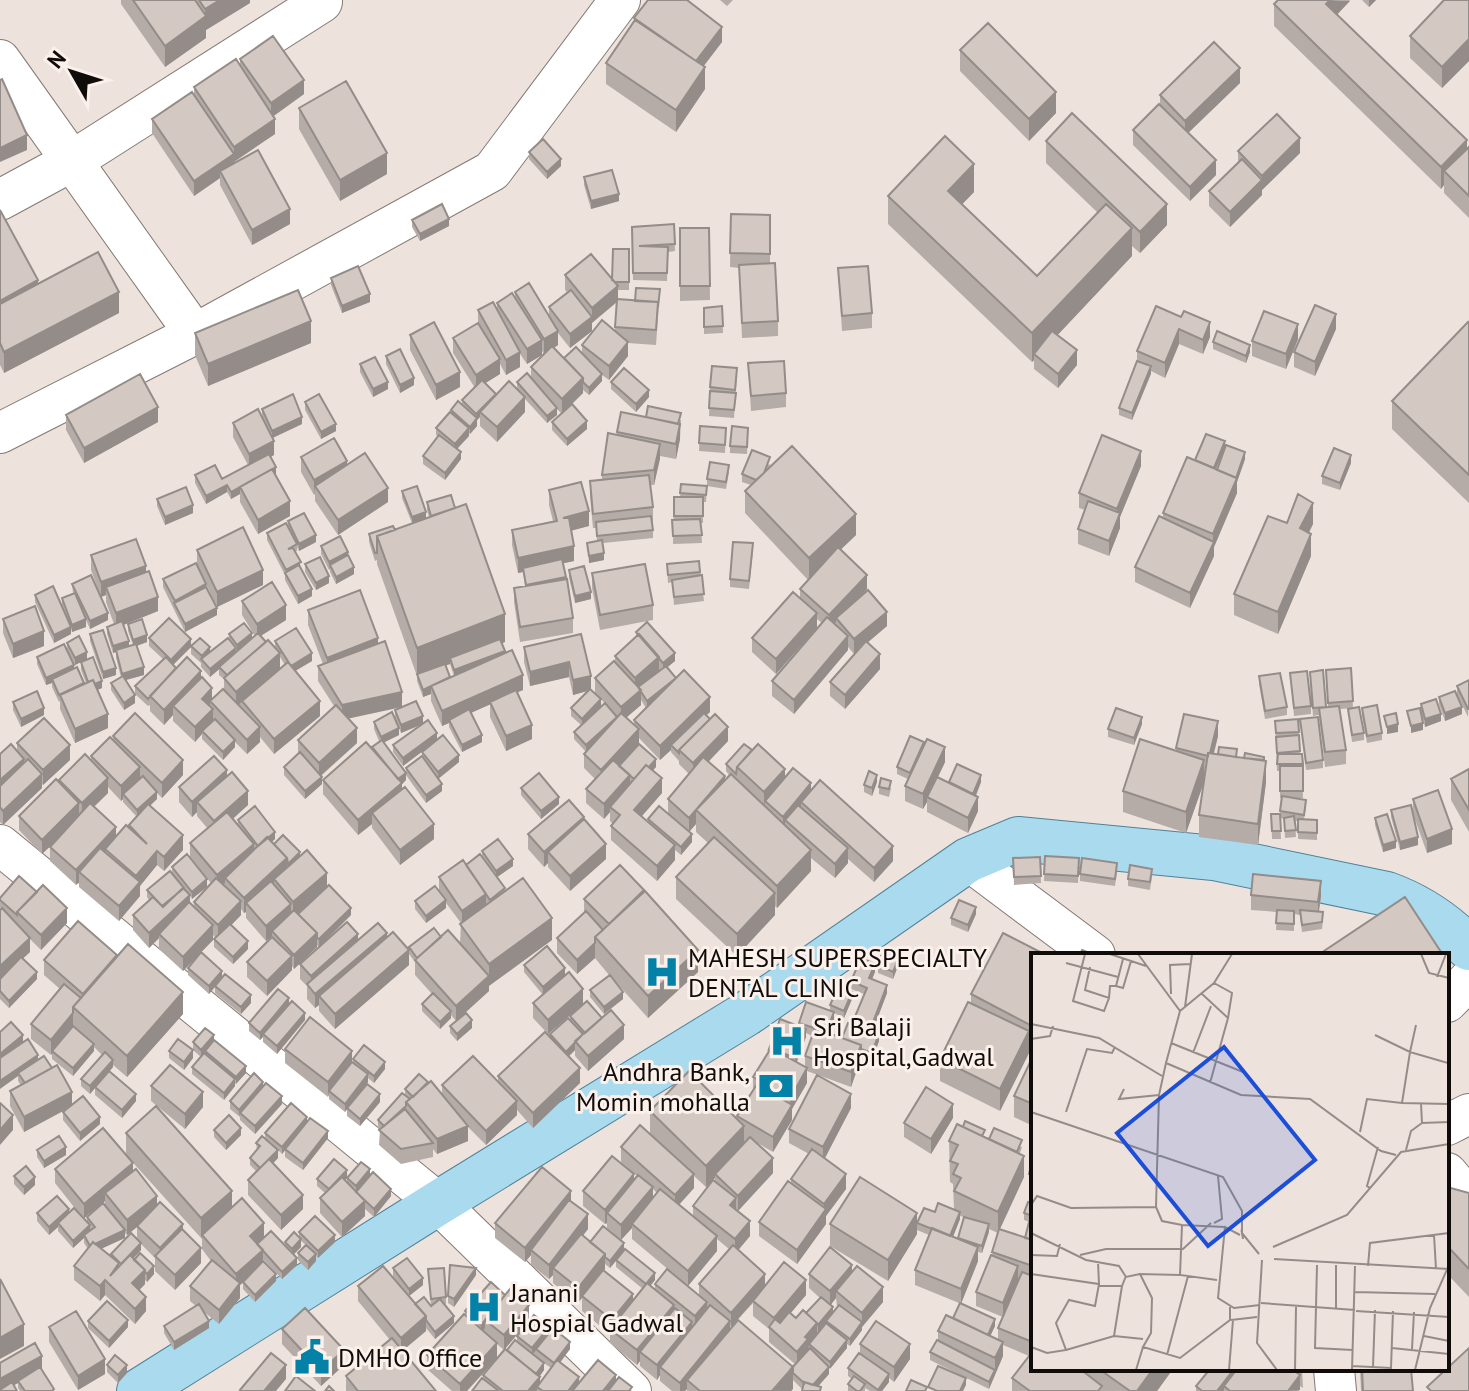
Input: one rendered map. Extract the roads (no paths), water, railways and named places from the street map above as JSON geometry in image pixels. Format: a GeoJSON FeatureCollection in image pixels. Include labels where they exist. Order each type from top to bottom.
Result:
{"type":"FeatureCollection","features":[{"type":"Feature","properties":{"kind":"main road"},"geometry":{"type":"LineString","coordinates":[[139,1391],[746,1014],[968,860],[1018,839],[1214,858],[1387,894],[1411,903],[1447,925],[1469,948]]}},
{"type":"Feature","properties":{"kind":"street"},"geometry":{"type":"LineString","coordinates":[[0,433],[195,334],[492,171],[620,0]]}},
{"type":"Feature","properties":{"kind":"street"},"geometry":{"type":"LineString","coordinates":[[0,200],[72,161],[322,2]]}},
{"type":"Feature","properties":{"kind":"street"},"geometry":{"type":"LineString","coordinates":[[0,60],[195,334]]}},
{"type":"Feature","properties":{"kind":"street"},"geometry":{"type":"LineString","coordinates":[[0,845],[438,1203],[631,1391]]}},
{"type":"Feature","properties":{"kind":"street"},"geometry":{"type":"LineString","coordinates":[[968,860],[1092,953]]}},
{"type":"Feature","properties":{"kind":"street"},"geometry":{"type":"LineString","coordinates":[[1449,1000],[1469,980]]}},
{"type":"Feature","properties":{"kind":"street"},"geometry":{"type":"LineString","coordinates":[[1449,1124],[1469,1114]]}},
{"type":"Feature","properties":{"kind":"street"},"geometry":{"type":"LineString","coordinates":[[1449,1175],[1469,1199]]}},
{"type":"Feature","properties":{"kind":"street"},"geometry":{"type":"LineString","coordinates":[[1334,1371],[1336,1391]]}},
{"type":"Feature","properties":{"kind":"place","name":"MAHESH SUPERSPECIALTY DENTAL CLINIC"},"geometry":{"type":"Point","coordinates":[662,972]}},
{"type":"Feature","properties":{"kind":"place","name":"Sri Balaji Hospital,Gadwal"},"geometry":{"type":"Point","coordinates":[787,1041]}},
{"type":"Feature","properties":{"kind":"place","name":"Andhra Bank, Momin mohalla"},"geometry":{"type":"Point","coordinates":[776,1086]}},
{"type":"Feature","properties":{"kind":"place","name":"Janani Hospial Gadwal"},"geometry":{"type":"Point","coordinates":[484,1307]}},
{"type":"Feature","properties":{"kind":"place","name":"DMHO Office"},"geometry":{"type":"Point","coordinates":[312,1357]}}]}
